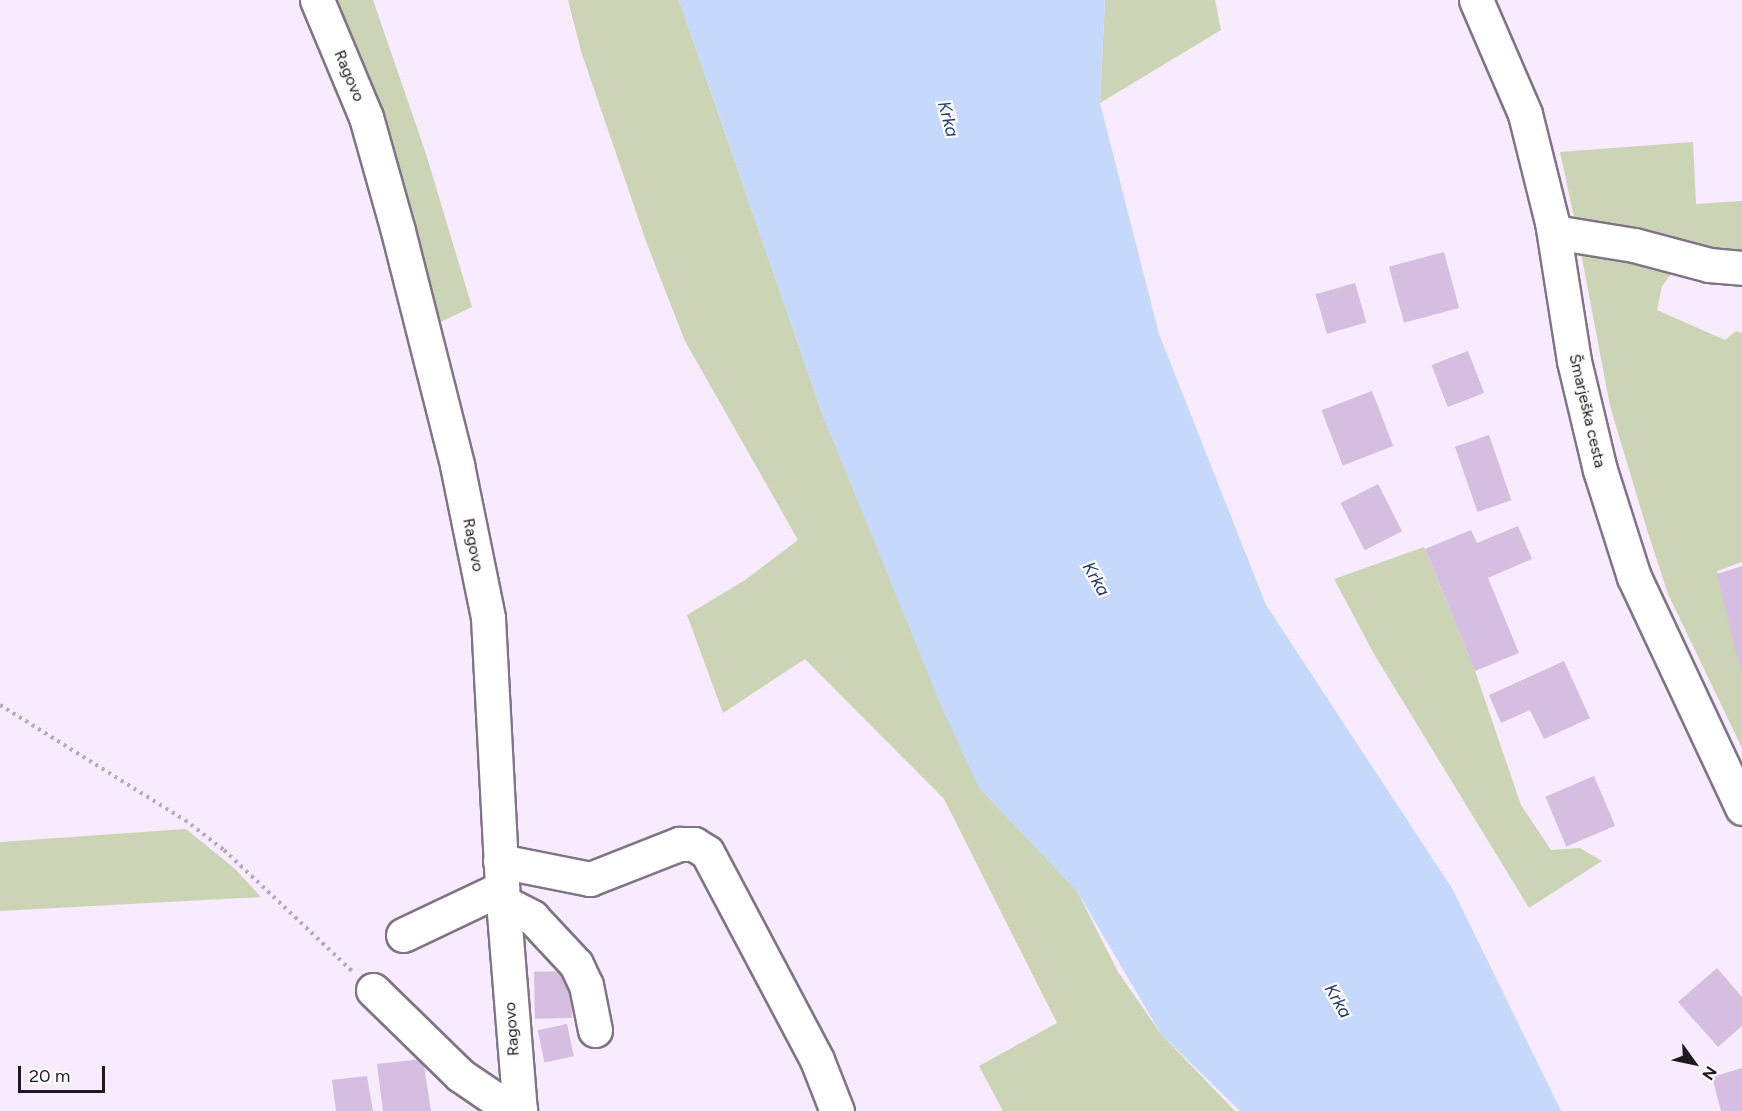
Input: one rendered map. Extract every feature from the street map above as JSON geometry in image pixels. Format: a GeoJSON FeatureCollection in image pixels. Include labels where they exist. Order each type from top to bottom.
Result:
{"type":"FeatureCollection","features":[{"type":"Feature","properties":{"kind":"street","name":"Ragovo"},"geometry":{"type":"LineString","coordinates":[[317,0],[366,117],[457,465],[491,648],[502,884],[520,1110]]}},
{"type":"Feature","properties":{"kind":"street","name":"Šmarješka cesta"},"geometry":{"type":"LineString","coordinates":[[1476,0],[1525,114],[1554,232],[1579,383],[1600,470],[1634,577],[1742,808]]}},
{"type":"Feature","properties":{"kind":"street"},"geometry":{"type":"LineString","coordinates":[[1554,232],[1634,245],[1709,265],[1742,268]]}},
{"type":"Feature","properties":{"kind":"street"},"geometry":{"type":"LineString","coordinates":[[403,935],[502,884],[591,879],[679,844],[694,843],[707,852],[817,1060],[837,1111]]}},
{"type":"Feature","properties":{"kind":"street"},"geometry":{"type":"LineString","coordinates":[[502,884],[576,964],[586,985],[594,1030]]}},
{"type":"Feature","properties":{"kind":"street"},"geometry":{"type":"LineString","coordinates":[[373,990],[460,1075],[498,1101],[520,1110]]}},
{"type":"Feature","properties":{"kind":"path"},"geometry":{"type":"LineString","coordinates":[[0,705],[185,820],[224,850],[373,990]]}},
{"type":"Feature","properties":{"kind":"green space"},"geometry":{"type":"Polygon","coordinates":[[[328,0],[373,0],[426,154],[472,307],[432,326],[328,0]]]}},
{"type":"Feature","properties":{"kind":"green space"},"geometry":{"type":"Polygon","coordinates":[[[568,0],[679,0],[823,416],[979,787],[1077,891],[1118,972],[1161,1034],[1235,1111],[1003,1111],[979,1066],[1057,1023],[944,799],[805,659],[723,713],[687,615],[745,580],[798,540],[685,341],[647,244],[581,51],[568,0]]]}},
{"type":"Feature","properties":{"kind":"green space"},"geometry":{"type":"Polygon","coordinates":[[[1105,0],[1215,0],[1221,30],[1100,103],[1105,0]]]}},
{"type":"Feature","properties":{"kind":"green space"},"geometry":{"type":"Polygon","coordinates":[[[1693,142],[1696,204],[1742,201],[1742,260],[1575,222],[1560,152],[1693,142]]]}},
{"type":"Feature","properties":{"kind":"green space"},"geometry":{"type":"Polygon","coordinates":[[[1581,253],[1679,264],[1662,286],[1657,310],[1725,340],[1736,331],[1742,333],[1742,562],[1717,571],[1742,645],[1742,748],[1668,594],[1648,533],[1610,406],[1581,253]]]}},
{"type":"Feature","properties":{"kind":"green space"},"geometry":{"type":"Polygon","coordinates":[[[1424,547],[1475,671],[1521,805],[1551,850],[1580,848],[1602,861],[1529,908],[1374,654],[1334,579],[1424,547]]]}},
{"type":"Feature","properties":{"kind":"green space"},"geometry":{"type":"Polygon","coordinates":[[[186,829],[235,869],[261,897],[0,911],[0,842],[186,829]]]}},
{"type":"Feature","properties":{"kind":"water","name":"Krka"},"geometry":{"type":"Polygon","coordinates":[[[679,0],[1105,0],[1100,103],[1159,334],[1266,605],[1453,890],[1561,1111],[1240,1111],[1161,1034],[1077,891],[979,788],[942,708],[823,416],[679,0]]]}},
{"type":"Feature","properties":{"kind":"building"},"geometry":{"type":"Polygon","coordinates":[[[1444,252],[1459,308],[1404,323],[1389,267],[1444,252]]]}},
{"type":"Feature","properties":{"kind":"building"},"geometry":{"type":"Polygon","coordinates":[[[1355,283],[1366,322],[1327,334],[1316,294],[1355,283]]]}},
{"type":"Feature","properties":{"kind":"building"},"geometry":{"type":"Polygon","coordinates":[[[1468,351],[1484,393],[1448,407],[1432,365],[1468,351]]]}},
{"type":"Feature","properties":{"kind":"building"},"geometry":{"type":"Polygon","coordinates":[[[1372,391],[1393,446],[1343,465],[1322,410],[1372,391]]]}},
{"type":"Feature","properties":{"kind":"building"},"geometry":{"type":"Polygon","coordinates":[[[1489,435],[1511,500],[1477,512],[1455,447],[1489,435]]]}},
{"type":"Feature","properties":{"kind":"building"},"geometry":{"type":"Polygon","coordinates":[[[1378,484],[1402,531],[1365,550],[1341,503],[1378,484]]]}},
{"type":"Feature","properties":{"kind":"building"},"geometry":{"type":"Polygon","coordinates":[[[1518,526],[1532,559],[1488,578],[1519,653],[1475,671],[1425,549],[1471,530],[1477,543],[1518,526]]]}},
{"type":"Feature","properties":{"kind":"building"},"geometry":{"type":"Polygon","coordinates":[[[1742,566],[1742,671],[1741,672],[1717,574],[1742,566]]]}},
{"type":"Feature","properties":{"kind":"building"},"geometry":{"type":"Polygon","coordinates":[[[1564,661],[1590,718],[1544,739],[1530,710],[1501,723],[1489,695],[1564,661]]]}},
{"type":"Feature","properties":{"kind":"building"},"geometry":{"type":"Polygon","coordinates":[[[1594,776],[1615,826],[1566,846],[1545,797],[1594,776]]]}},
{"type":"Feature","properties":{"kind":"building"},"geometry":{"type":"Polygon","coordinates":[[[1717,968],[1742,997],[1742,1026],[1718,1047],[1678,1002],[1717,968]]]}},
{"type":"Feature","properties":{"kind":"building"},"geometry":{"type":"Polygon","coordinates":[[[571,971],[572,1018],[535,1019],[534,972],[571,971]]]}},
{"type":"Feature","properties":{"kind":"building"},"geometry":{"type":"Polygon","coordinates":[[[567,1024],[574,1056],[545,1063],[538,1030],[567,1024]]]}},
{"type":"Feature","properties":{"kind":"building"},"geometry":{"type":"Polygon","coordinates":[[[423,1059],[431,1111],[383,1111],[377,1064],[423,1059]]]}},
{"type":"Feature","properties":{"kind":"building"},"geometry":{"type":"Polygon","coordinates":[[[1742,1068],[1742,1111],[1721,1111],[1712,1077],[1742,1068]]]}},
{"type":"Feature","properties":{"kind":"building"},"geometry":{"type":"Polygon","coordinates":[[[367,1076],[373,1111],[336,1111],[332,1080],[367,1076]]]}}]}
